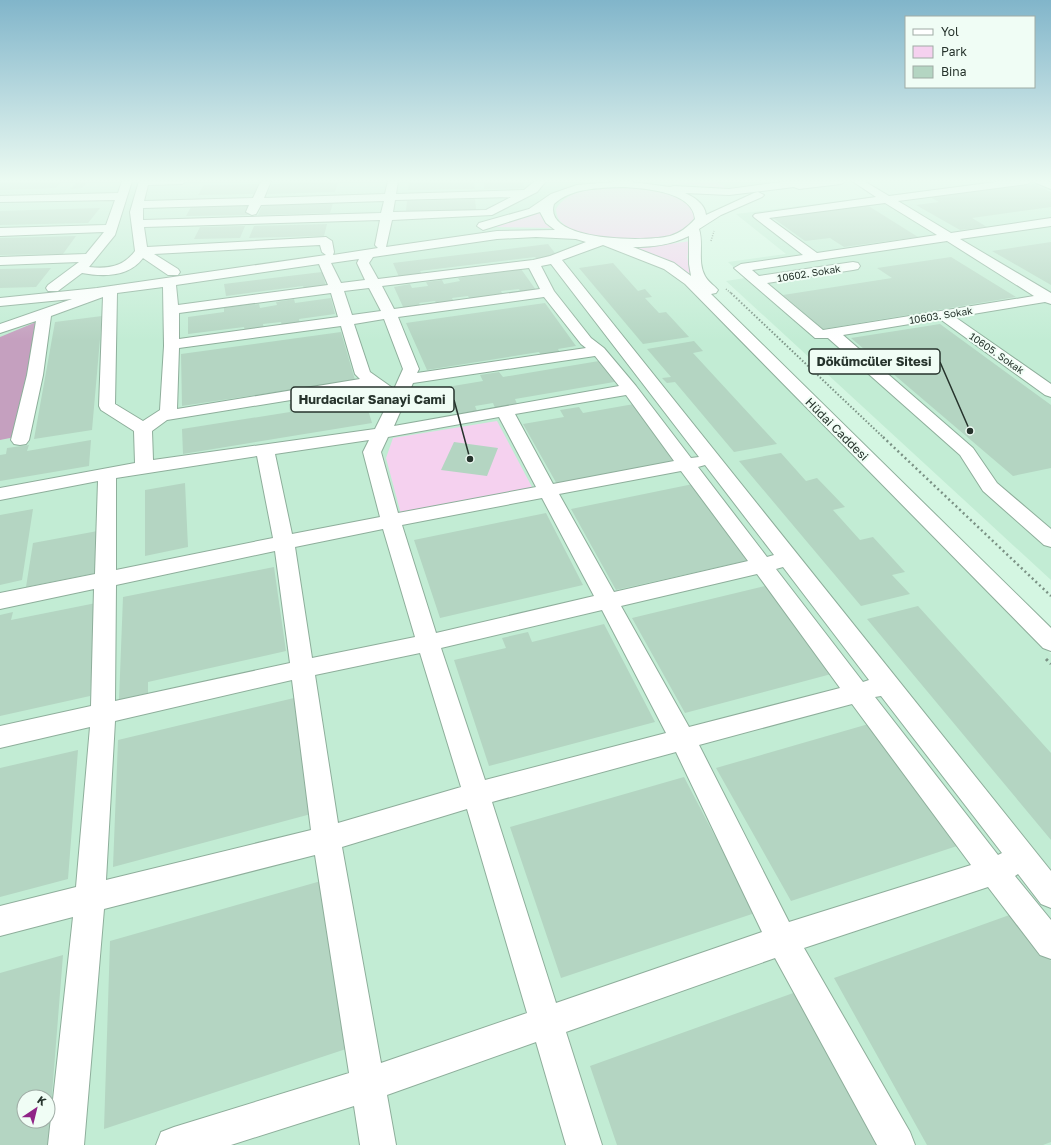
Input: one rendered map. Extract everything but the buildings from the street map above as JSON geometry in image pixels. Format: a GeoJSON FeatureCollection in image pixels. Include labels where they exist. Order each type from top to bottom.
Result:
{"type":"FeatureCollection","features":[{"type":"Feature","properties":{"kind":"street"},"geometry":{"type":"LineString","coordinates":[[53,288],[80,269],[109,234]]}},
{"type":"Feature","properties":{"kind":"street"},"geometry":{"type":"LineString","coordinates":[[80,269],[102,273],[114,271],[135,261],[141,251],[139,234]]}},
{"type":"Feature","properties":{"kind":"street"},"geometry":{"type":"LineString","coordinates":[[238,246],[243,234]]}},
{"type":"Feature","properties":{"kind":"street"},"geometry":{"type":"LineString","coordinates":[[331,234],[326,251],[362,374],[398,400]]}},
{"type":"Feature","properties":{"kind":"street"},"geometry":{"type":"LineString","coordinates":[[379,234],[374,249],[363,263],[390,315],[411,369],[398,400],[372,452],[405,573],[477,794],[584,1145]]}},
{"type":"Feature","properties":{"kind":"street"},"geometry":{"type":"LineString","coordinates":[[374,249],[450,234]]}},
{"type":"Feature","properties":{"kind":"street"},"geometry":{"type":"LineString","coordinates":[[141,251],[238,246],[326,251],[374,249],[508,234]]}},
{"type":"Feature","properties":{"kind":"street"},"geometry":{"type":"LineString","coordinates":[[555,234],[576,236],[603,242],[636,243],[660,241],[682,234]]}},
{"type":"Feature","properties":{"kind":"street","name":"Hüdai Caddesi"},"geometry":{"type":"LineString","coordinates":[[697,234],[695,262],[698,278],[1051,622]]}},
{"type":"Feature","properties":{"kind":"street"},"geometry":{"type":"LineString","coordinates":[[784,234],[814,257]]}},
{"type":"Feature","properties":{"kind":"street"},"geometry":{"type":"LineString","coordinates":[[944,234],[1050,296]]}},
{"type":"Feature","properties":{"kind":"street","name":"10602. Sokak"},"geometry":{"type":"LineString","coordinates":[[866,264],[756,281],[741,268],[966,234]]}},
{"type":"Feature","properties":{"kind":"street"},"geometry":{"type":"LineString","coordinates":[[962,235],[984,246],[1050,296]]}},
{"type":"Feature","properties":{"kind":"street"},"geometry":{"type":"LineString","coordinates":[[172,310],[374,283],[533,264],[554,260],[603,242]]}},
{"type":"Feature","properties":{"kind":"street","name":"Hüdai Caddesi"},"geometry":{"type":"LineString","coordinates":[[603,242],[669,266],[690,281],[1051,642]]}},
{"type":"Feature","properties":{"kind":"street"},"geometry":{"type":"LineString","coordinates":[[951,251],[984,246]]}},
{"type":"Feature","properties":{"kind":"street"},"geometry":{"type":"LineString","coordinates":[[141,251],[171,277],[172,310],[172,345],[168,412],[143,429]]}},
{"type":"Feature","properties":{"kind":"street"},"geometry":{"type":"LineString","coordinates":[[0,302],[110,290],[171,277],[326,251]]}},
{"type":"Feature","properties":{"kind":"street"},"geometry":{"type":"LineString","coordinates":[[0,261],[90,258]]}},
{"type":"Feature","properties":{"kind":"street"},"geometry":{"type":"LineString","coordinates":[[554,260],[1051,894]]}},
{"type":"Feature","properties":{"kind":"street"},"geometry":{"type":"LineString","coordinates":[[533,264],[548,292],[586,341],[599,351],[630,389],[949,815],[1051,944]]}},
{"type":"Feature","properties":{"kind":"street"},"geometry":{"type":"LineString","coordinates":[[0,293],[171,277]]}},
{"type":"Feature","properties":{"kind":"street"},"geometry":{"type":"LineString","coordinates":[[756,281],[820,335],[831,333],[967,452],[990,487],[1051,540]]}},
{"type":"Feature","properties":{"kind":"street"},"geometry":{"type":"LineString","coordinates":[[0,330],[110,290]]}},
{"type":"Feature","properties":{"kind":"street"},"geometry":{"type":"LineString","coordinates":[[110,290],[107,406],[143,429]]}},
{"type":"Feature","properties":{"kind":"street"},"geometry":{"type":"LineString","coordinates":[[172,345],[548,292]]}},
{"type":"Feature","properties":{"kind":"street","name":"10603. Sokak"},"geometry":{"type":"LineString","coordinates":[[831,333],[1050,296]]}},
{"type":"Feature","properties":{"kind":"street"},"geometry":{"type":"LineString","coordinates":[[20,440],[35,375],[44,314]]}},
{"type":"Feature","properties":{"kind":"street","name":"10605. Sokak"},"geometry":{"type":"LineString","coordinates":[[943,315],[1051,392]]}},
{"type":"Feature","properties":{"kind":"street"},"geometry":{"type":"LineString","coordinates":[[407,379],[599,351]]}},
{"type":"Feature","properties":{"kind":"street"},"geometry":{"type":"LineString","coordinates":[[163,416],[373,382]]}},
{"type":"Feature","properties":{"kind":"street"},"geometry":{"type":"LineString","coordinates":[[0,494],[144,467],[381,433],[630,389]]}},
{"type":"Feature","properties":{"kind":"street"},"geometry":{"type":"LineString","coordinates":[[505,412],[683,740],[782,940],[896,1145]]}},
{"type":"Feature","properties":{"kind":"street"},"geometry":{"type":"LineString","coordinates":[[143,429],[144,467]]}},
{"type":"Feature","properties":{"kind":"street"},"geometry":{"type":"LineString","coordinates":[[265,450],[284,543],[326,839],[378,1145]]}},
{"type":"Feature","properties":{"kind":"street"},"geometry":{"type":"LineString","coordinates":[[0,601],[390,521],[711,460]]}},
{"type":"Feature","properties":{"kind":"street"},"geometry":{"type":"LineString","coordinates":[[66,1145],[90,898],[103,714],[107,474]]}},
{"type":"Feature","properties":{"kind":"street"},"geometry":{"type":"LineString","coordinates":[[0,737],[428,642],[788,559]]}},
{"type":"Feature","properties":{"kind":"street"},"geometry":{"type":"LineString","coordinates":[[0,921],[326,839],[477,794],[859,694],[886,685]]}},
{"type":"Feature","properties":{"kind":"street"},"geometry":{"type":"LineString","coordinates":[[174,1145],[367,1085],[782,940],[994,871],[1023,858]]}},
{"type":"Feature","properties":{"kind":"shaded area"},"geometry":{"type":"Polygon","coordinates":[[[0,234],[634,234],[1051,654],[1051,1145],[0,1145],[0,234]]]}},
{"type":"Feature","properties":{"kind":"shaded area"},"geometry":{"type":"Polygon","coordinates":[[[762,234],[1051,234],[1051,580],[726,281],[745,278],[728,262],[786,254],[762,234]]]}},
{"type":"Feature","properties":{"kind":"shaded area"},"geometry":{"type":"Polygon","coordinates":[[[41,320],[20,436],[0,440],[0,337],[41,320]]]}},
{"type":"Feature","properties":{"kind":"green space"},"geometry":{"type":"Polygon","coordinates":[[[589,234],[674,234],[662,238],[630,240],[589,234]]]}},
{"type":"Feature","properties":{"kind":"green space"},"geometry":{"type":"Polygon","coordinates":[[[691,241],[687,257],[692,275],[664,259],[633,249],[691,241]]]}},
{"type":"Feature","properties":{"kind":"green space"},"geometry":{"type":"Polygon","coordinates":[[[497,421],[533,489],[401,514],[386,458],[393,438],[497,421]]]}},
{"type":"Feature","properties":{"kind":"place","name":"Dökümcüler Sitesi"},"geometry":{"type":"Point","coordinates":[970,431]}},
{"type":"Feature","properties":{"kind":"place","name":"Hurdacılar Sanayi Cami"},"geometry":{"type":"Point","coordinates":[470,459]}}]}
